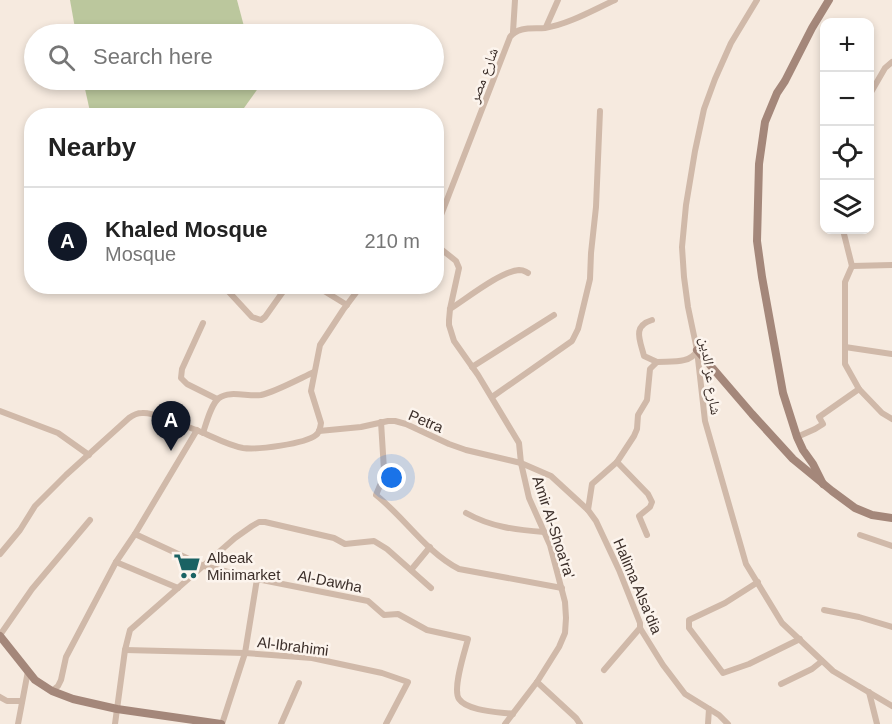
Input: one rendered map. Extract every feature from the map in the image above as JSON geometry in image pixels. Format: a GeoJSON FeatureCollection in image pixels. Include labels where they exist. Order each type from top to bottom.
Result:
{"type":"FeatureCollection","features":[{"type":"Feature","properties":{"kind":"street","name":"شارع مصر"},"geometry":{"type":"LineString","coordinates":[[444,207],[513,32],[515,0]]}},
{"type":"Feature","properties":{"kind":"street"},"geometry":{"type":"LineString","coordinates":[[546,27],[558,0]]}},
{"type":"Feature","properties":{"kind":"street"},"geometry":{"type":"LineString","coordinates":[[513,32],[561,24],[601,3],[615,0]]}},
{"type":"Feature","properties":{"kind":"street","name":"شارع عز الدين"},"geometry":{"type":"LineString","coordinates":[[757,0],[731,43],[704,109],[686,205],[682,247],[684,277],[697,351],[705,421],[746,564],[782,623],[832,671],[889,704]]}},
{"type":"Feature","properties":{"kind":"street"},"geometry":{"type":"LineString","coordinates":[[823,484],[803,450],[787,408],[757,241],[759,179],[763,135],[768,113],[829,0]]}},
{"type":"Feature","properties":{"kind":"street"},"geometry":{"type":"LineString","coordinates":[[874,87],[885,68],[892,62]]}},
{"type":"Feature","properties":{"kind":"street"},"geometry":{"type":"LineString","coordinates":[[492,398],[572,341],[578,329],[590,279],[600,111]]}},
{"type":"Feature","properties":{"kind":"street"},"geometry":{"type":"LineString","coordinates":[[844,234],[852,266],[845,282],[844,361],[859,389],[882,413],[892,419]]}},
{"type":"Feature","properties":{"kind":"street","name":"Amir Al-Shoa'ra'"},"geometry":{"type":"LineString","coordinates":[[444,251],[456,261],[459,268],[450,309],[449,325],[454,341],[519,443],[529,498],[550,545],[565,610],[565,633],[559,647],[537,682],[505,724]]}},
{"type":"Feature","properties":{"kind":"street"},"geometry":{"type":"LineString","coordinates":[[852,266],[892,265]]}},
{"type":"Feature","properties":{"kind":"street"},"geometry":{"type":"LineString","coordinates":[[450,309],[504,274],[518,270],[528,273]]}},
{"type":"Feature","properties":{"kind":"street"},"geometry":{"type":"LineString","coordinates":[[231,294],[252,317],[261,320],[281,294]]}},
{"type":"Feature","properties":{"kind":"street"},"geometry":{"type":"LineString","coordinates":[[329,294],[347,305]]}},
{"type":"Feature","properties":{"kind":"street"},"geometry":{"type":"LineString","coordinates":[[0,554],[20,530],[35,506],[66,475],[137,413],[154,414],[233,446],[252,449],[291,444],[314,437],[321,423],[311,391],[320,345],[355,294]]}},
{"type":"Feature","properties":{"kind":"street"},"geometry":{"type":"LineString","coordinates":[[472,367],[554,315]]}},
{"type":"Feature","properties":{"kind":"street"},"geometry":{"type":"LineString","coordinates":[[652,320],[644,322],[638,331],[644,356],[657,362],[687,360],[697,351],[793,459],[855,508],[872,515],[892,518]]}},
{"type":"Feature","properties":{"kind":"street"},"geometry":{"type":"LineString","coordinates":[[203,323],[182,369],[181,378],[187,384],[218,399]]}},
{"type":"Feature","properties":{"kind":"street"},"geometry":{"type":"LineString","coordinates":[[845,348],[892,354]]}},
{"type":"Feature","properties":{"kind":"street"},"geometry":{"type":"LineString","coordinates":[[588,510],[592,484],[617,462],[636,433],[638,416],[647,400],[650,369],[657,362]]}},
{"type":"Feature","properties":{"kind":"street"},"geometry":{"type":"LineString","coordinates":[[52,691],[61,681],[66,657],[116,562],[218,399],[238,394],[259,395],[314,372]]}},
{"type":"Feature","properties":{"kind":"street"},"geometry":{"type":"LineString","coordinates":[[797,437],[823,424],[819,417],[859,389]]}},
{"type":"Feature","properties":{"kind":"street"},"geometry":{"type":"LineString","coordinates":[[0,411],[58,433],[89,455]]}},
{"type":"Feature","properties":{"kind":"street","name":"Petra"},"geometry":{"type":"LineString","coordinates":[[319,431],[395,421],[457,447],[521,463]]}},
{"type":"Feature","properties":{"kind":"street"},"geometry":{"type":"LineString","coordinates":[[381,422],[384,470],[376,495],[430,548],[459,569],[561,588]]}},
{"type":"Feature","properties":{"kind":"street"},"geometry":{"type":"LineString","coordinates":[[617,462],[648,494],[652,502],[650,507],[639,516],[647,535]]}},
{"type":"Feature","properties":{"kind":"street","name":"Halima Alsa'dia"},"geometry":{"type":"LineString","coordinates":[[521,463],[551,476],[597,521],[619,570],[640,628],[663,666],[685,694],[719,715],[728,724]]}},
{"type":"Feature","properties":{"kind":"street"},"geometry":{"type":"LineString","coordinates":[[466,513],[491,524],[515,530],[544,532]]}},
{"type":"Feature","properties":{"kind":"street"},"geometry":{"type":"LineString","coordinates":[[90,520],[32,589],[0,636],[35,680],[42,686],[73,699],[117,709],[222,724],[245,653],[257,579]]}},
{"type":"Feature","properties":{"kind":"street"},"geometry":{"type":"LineString","coordinates":[[115,724],[130,630],[235,538],[259,522],[334,538],[345,544],[374,541],[387,549],[431,588]]}},
{"type":"Feature","properties":{"kind":"street","name":"Al-Dawha"},"geometry":{"type":"LineString","coordinates":[[135,534],[204,566],[368,601],[384,615],[398,614],[427,630],[468,639],[457,696],[460,701],[474,708],[513,714]]}},
{"type":"Feature","properties":{"kind":"street"},"geometry":{"type":"LineString","coordinates":[[860,535],[892,546]]}},
{"type":"Feature","properties":{"kind":"street"},"geometry":{"type":"LineString","coordinates":[[411,570],[430,548]]}},
{"type":"Feature","properties":{"kind":"street"},"geometry":{"type":"LineString","coordinates":[[116,562],[178,588]]}},
{"type":"Feature","properties":{"kind":"street"},"geometry":{"type":"LineString","coordinates":[[758,582],[724,603],[689,620],[688,628],[723,673],[749,664],[800,639]]}},
{"type":"Feature","properties":{"kind":"street"},"geometry":{"type":"LineString","coordinates":[[824,610],[892,627]]}},
{"type":"Feature","properties":{"kind":"street"},"geometry":{"type":"LineString","coordinates":[[604,670],[640,628]]}},
{"type":"Feature","properties":{"kind":"street","name":"Al-Ibrahimi"},"geometry":{"type":"LineString","coordinates":[[125,650],[245,653],[312,658],[382,673],[408,682],[386,724]]}},
{"type":"Feature","properties":{"kind":"street"},"geometry":{"type":"LineString","coordinates":[[782,684],[812,669],[822,661]]}},
{"type":"Feature","properties":{"kind":"street"},"geometry":{"type":"LineString","coordinates":[[18,724],[28,670]]}},
{"type":"Feature","properties":{"kind":"street"},"geometry":{"type":"LineString","coordinates":[[537,682],[580,724]]}},
{"type":"Feature","properties":{"kind":"street"},"geometry":{"type":"LineString","coordinates":[[280,724],[299,683]]}},
{"type":"Feature","properties":{"kind":"street"},"geometry":{"type":"LineString","coordinates":[[869,692],[877,724]]}},
{"type":"Feature","properties":{"kind":"street"},"geometry":{"type":"LineString","coordinates":[[0,698],[8,701],[22,700]]}},
{"type":"Feature","properties":{"kind":"street"},"geometry":{"type":"LineString","coordinates":[[708,724],[709,709]]}},
{"type":"Feature","properties":{"kind":"green space"},"geometry":{"type":"Polygon","coordinates":[[[70,0],[237,0],[243,24],[74,24],[70,0]]]}},
{"type":"Feature","properties":{"kind":"green space"},"geometry":{"type":"Polygon","coordinates":[[[85,90],[257,90],[244,108],[89,108],[85,90]]]}},
{"type":"Feature","properties":{"kind":"place","name":"Khaled Mosque"},"geometry":{"type":"Point","coordinates":[171,451]}},
{"type":"Feature","properties":{"kind":"place","name":"Albeak Minimarket"},"geometry":{"type":"Point","coordinates":[187,566]}}]}
